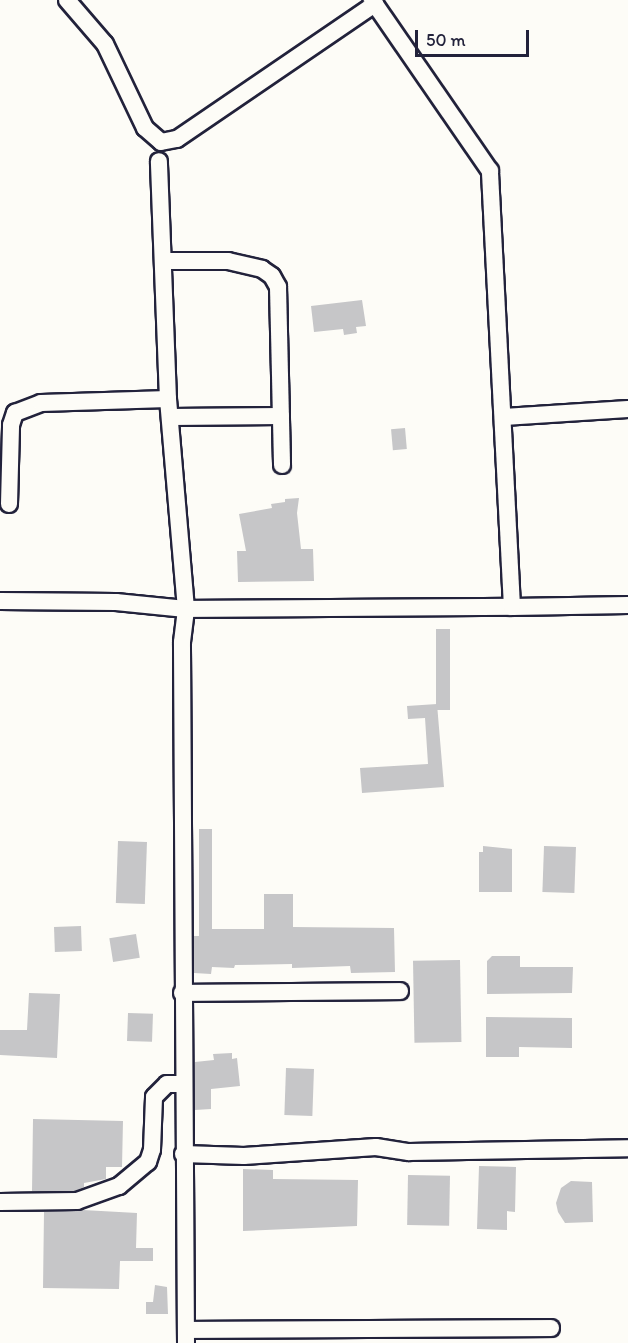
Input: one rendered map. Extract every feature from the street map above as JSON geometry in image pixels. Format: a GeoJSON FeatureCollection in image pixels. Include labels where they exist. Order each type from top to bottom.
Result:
{"type":"FeatureCollection","features":[{"type":"Feature","properties":{"kind":"street"},"geometry":{"type":"LineString","coordinates":[[67,0],[105,44],[145,128],[161,142],[177,139],[374,2],[490,171],[512,607]]}},
{"type":"Feature","properties":{"kind":"street"},"geometry":{"type":"LineString","coordinates":[[159,161],[168,399],[186,609],[182,642],[182,1084],[186,1336],[551,1328]]}},
{"type":"Feature","properties":{"kind":"street"},"geometry":{"type":"LineString","coordinates":[[164,261],[228,261],[262,269],[273,276],[278,287],[282,465]]}},
{"type":"Feature","properties":{"kind":"street"},"geometry":{"type":"LineString","coordinates":[[9,504],[11,424],[15,413],[41,404],[168,399]]}},
{"type":"Feature","properties":{"kind":"street"},"geometry":{"type":"LineString","coordinates":[[504,417],[628,409]]}},
{"type":"Feature","properties":{"kind":"street"},"geometry":{"type":"LineString","coordinates":[[171,417],[280,416]]}},
{"type":"Feature","properties":{"kind":"street"},"geometry":{"type":"LineString","coordinates":[[0,601],[116,602],[186,609],[628,605]]}},
{"type":"Feature","properties":{"kind":"street"},"geometry":{"type":"LineString","coordinates":[[182,993],[400,991]]}},
{"type":"Feature","properties":{"kind":"street"},"geometry":{"type":"LineString","coordinates":[[0,1202],[77,1201],[119,1186],[148,1162],[152,1150],[154,1097],[167,1084],[182,1084]]}},
{"type":"Feature","properties":{"kind":"street"},"geometry":{"type":"LineString","coordinates":[[183,1154],[244,1156],[376,1147],[409,1152],[628,1148]]}},
{"type":"Feature","properties":{"kind":"building"},"geometry":{"type":"Polygon","coordinates":[[[362,300],[366,326],[356,327],[357,333],[344,335],[343,329],[314,332],[311,306],[362,300]]]}},
{"type":"Feature","properties":{"kind":"building"},"geometry":{"type":"Polygon","coordinates":[[[405,428],[407,449],[393,450],[391,429],[405,428]]]}},
{"type":"Feature","properties":{"kind":"building"},"geometry":{"type":"Polygon","coordinates":[[[299,498],[297,513],[301,549],[313,549],[314,581],[238,582],[237,551],[246,551],[239,514],[272,508],[271,504],[285,502],[285,499],[299,498]]]}},
{"type":"Feature","properties":{"kind":"building"},"geometry":{"type":"Polygon","coordinates":[[[436,629],[450,629],[450,710],[436,710],[436,629]]]}},
{"type":"Feature","properties":{"kind":"building"},"geometry":{"type":"Polygon","coordinates":[[[437,704],[444,787],[362,793],[360,768],[428,764],[425,718],[408,719],[407,706],[437,704]]]}},
{"type":"Feature","properties":{"kind":"building"},"geometry":{"type":"Polygon","coordinates":[[[199,829],[212,829],[212,929],[264,929],[264,894],[293,894],[293,927],[394,928],[395,972],[351,973],[350,966],[292,968],[292,964],[235,965],[234,968],[212,967],[211,974],[194,973],[194,936],[199,936],[199,829]]]}},
{"type":"Feature","properties":{"kind":"building"},"geometry":{"type":"Polygon","coordinates":[[[118,841],[147,842],[145,904],[116,903],[118,841]]]}},
{"type":"Feature","properties":{"kind":"building"},"geometry":{"type":"Polygon","coordinates":[[[483,846],[512,849],[512,892],[479,892],[479,852],[483,852],[483,846]]]}},
{"type":"Feature","properties":{"kind":"building"},"geometry":{"type":"Polygon","coordinates":[[[544,846],[576,847],[574,893],[542,892],[544,846]]]}},
{"type":"Feature","properties":{"kind":"building"},"geometry":{"type":"Polygon","coordinates":[[[81,926],[82,951],[55,952],[54,927],[81,926]]]}},
{"type":"Feature","properties":{"kind":"building"},"geometry":{"type":"Polygon","coordinates":[[[136,934],[140,958],[113,962],[109,938],[136,934]]]}},
{"type":"Feature","properties":{"kind":"building"},"geometry":{"type":"Polygon","coordinates":[[[492,956],[520,956],[520,967],[573,967],[572,993],[487,994],[487,961],[492,956]]]}},
{"type":"Feature","properties":{"kind":"building"},"geometry":{"type":"Polygon","coordinates":[[[460,960],[461,1042],[414,1043],[413,961],[460,960]]]}},
{"type":"Feature","properties":{"kind":"building"},"geometry":{"type":"Polygon","coordinates":[[[29,993],[60,994],[57,1058],[0,1055],[0,1030],[27,1030],[29,993]]]}},
{"type":"Feature","properties":{"kind":"building"},"geometry":{"type":"Polygon","coordinates":[[[128,1013],[153,1014],[152,1042],[127,1041],[128,1013]]]}},
{"type":"Feature","properties":{"kind":"building"},"geometry":{"type":"Polygon","coordinates":[[[486,1017],[572,1018],[572,1048],[519,1047],[519,1057],[486,1057],[486,1017]]]}},
{"type":"Feature","properties":{"kind":"building"},"geometry":{"type":"Polygon","coordinates":[[[232,1053],[232,1059],[237,1058],[240,1086],[211,1089],[211,1109],[195,1110],[195,1062],[214,1060],[213,1054],[232,1053]]]}},
{"type":"Feature","properties":{"kind":"building"},"geometry":{"type":"Polygon","coordinates":[[[286,1068],[314,1069],[312,1116],[284,1115],[286,1068]]]}},
{"type":"Feature","properties":{"kind":"building"},"geometry":{"type":"Polygon","coordinates":[[[33,1119],[123,1121],[122,1167],[106,1167],[106,1179],[84,1183],[84,1187],[75,1191],[32,1191],[33,1119]]]}},
{"type":"Feature","properties":{"kind":"building"},"geometry":{"type":"Polygon","coordinates":[[[479,1166],[516,1167],[515,1212],[507,1211],[507,1230],[477,1229],[479,1166]]]}},
{"type":"Feature","properties":{"kind":"building"},"geometry":{"type":"Polygon","coordinates":[[[243,1169],[273,1170],[273,1179],[358,1180],[357,1226],[243,1231],[243,1169]]]}},
{"type":"Feature","properties":{"kind":"building"},"geometry":{"type":"Polygon","coordinates":[[[408,1175],[450,1176],[449,1226],[407,1225],[408,1175]]]}},
{"type":"Feature","properties":{"kind":"building"},"geometry":{"type":"Polygon","coordinates":[[[571,1181],[592,1182],[593,1222],[565,1223],[558,1212],[556,1203],[561,1188],[571,1181]]]}},
{"type":"Feature","properties":{"kind":"building"},"geometry":{"type":"Polygon","coordinates":[[[83,1210],[137,1213],[136,1248],[153,1248],[153,1261],[120,1261],[119,1289],[43,1288],[44,1212],[83,1210]]]}},
{"type":"Feature","properties":{"kind":"building"},"geometry":{"type":"Polygon","coordinates":[[[155,1285],[167,1287],[168,1314],[146,1314],[146,1302],[153,1302],[155,1285]]]}}]}
